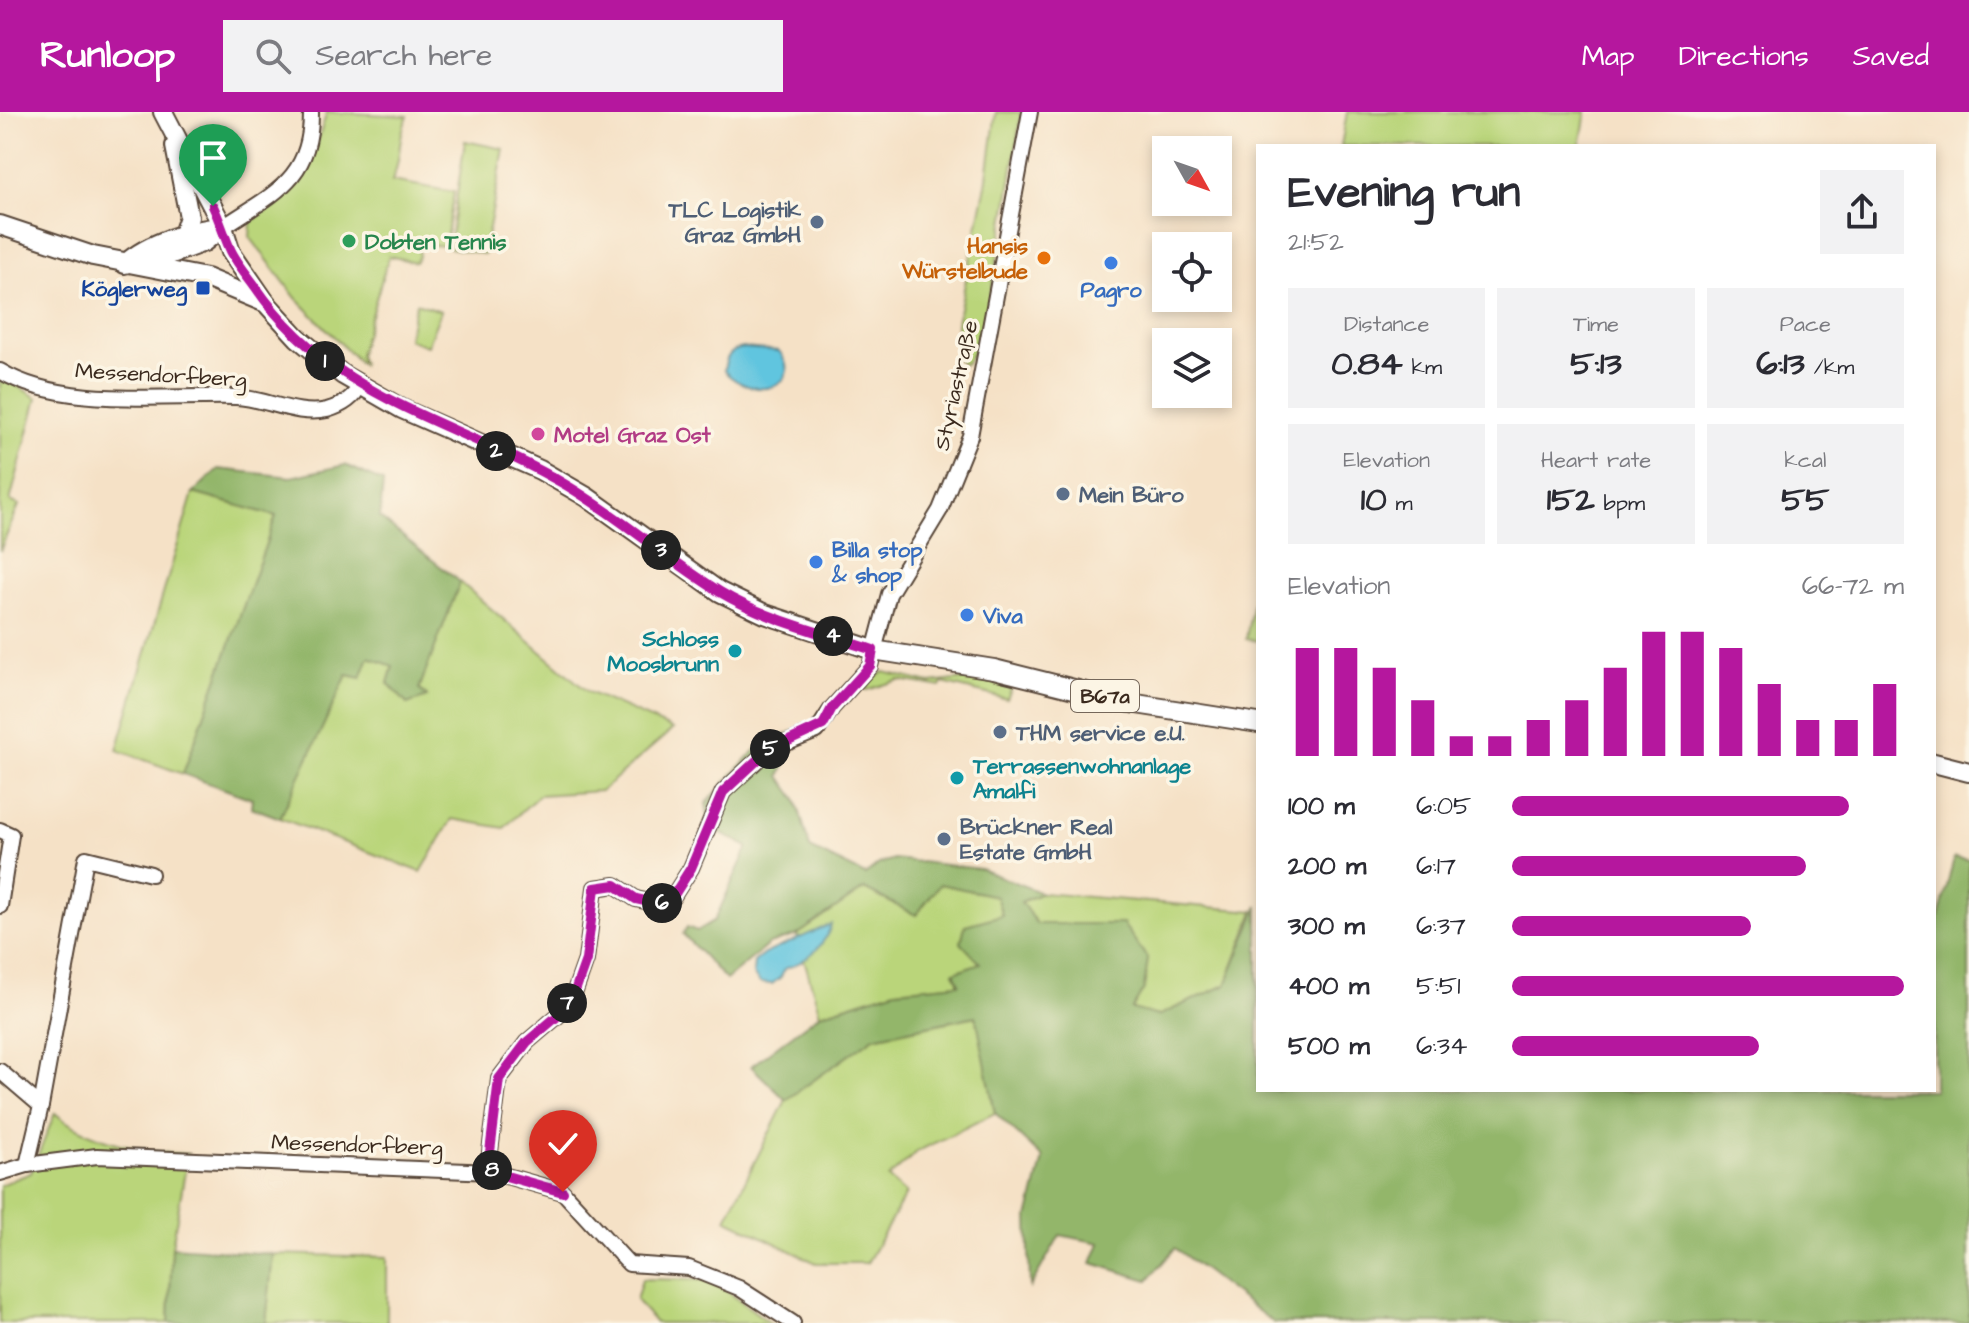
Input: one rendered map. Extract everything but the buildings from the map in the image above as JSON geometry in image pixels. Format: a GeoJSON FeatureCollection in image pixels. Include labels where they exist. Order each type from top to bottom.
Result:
{"type":"FeatureCollection","features":[{"type":"Feature","properties":{"kind":"main road","name":"B67a"},"geometry":{"type":"LineString","coordinates":[[163,112],[223,227],[231,252],[266,303],[298,338],[360,385],[402,409],[540,470],[587,497],[720,592],[765,614],[873,650],[994,669],[1130,703],[1256,723]]}},
{"type":"Feature","properties":{"kind":"main road"},"geometry":{"type":"LineString","coordinates":[[174,138],[189,217],[182,237]]}},
{"type":"Feature","properties":{"kind":"main road"},"geometry":{"type":"LineString","coordinates":[[0,225],[133,264],[206,278],[266,303]]}},
{"type":"Feature","properties":{"kind":"main road"},"geometry":{"type":"LineString","coordinates":[[133,264],[137,253],[203,228],[223,227]]}},
{"type":"Feature","properties":{"kind":"main road"},"geometry":{"type":"LineString","coordinates":[[133,264],[204,242],[223,227]]}},
{"type":"Feature","properties":{"kind":"main road"},"geometry":{"type":"LineString","coordinates":[[1936,764],[1969,772]]}},
{"type":"Feature","properties":{"kind":"street"},"geometry":{"type":"LineString","coordinates":[[223,227],[270,197],[294,177],[306,152],[311,112]]}},
{"type":"Feature","properties":{"kind":"street","name":"Styriastraße"},"geometry":{"type":"LineString","coordinates":[[492,1172],[490,1152],[499,1079],[527,1042],[560,1014],[575,991],[586,960],[595,888],[615,885],[636,899],[659,904],[672,898],[691,868],[723,792],[767,751],[823,725],[832,708],[870,666],[889,594],[940,510],[970,436],[1030,112]]}},
{"type":"Feature","properties":{"kind":"street","name":"Messendorfberg"},"geometry":{"type":"LineString","coordinates":[[0,371],[27,384],[75,392],[167,400],[238,397],[302,410],[326,410],[352,398],[360,385]]}},
{"type":"Feature","properties":{"kind":"street"},"geometry":{"type":"LineString","coordinates":[[0,830],[11,835],[0,906]]}},
{"type":"Feature","properties":{"kind":"street"},"geometry":{"type":"LineString","coordinates":[[27,1165],[41,1106],[86,858],[151,874]]}},
{"type":"Feature","properties":{"kind":"street"},"geometry":{"type":"LineString","coordinates":[[0,1071],[41,1106]]}},
{"type":"Feature","properties":{"kind":"street","name":"Messendorfberg"},"geometry":{"type":"LineString","coordinates":[[0,1173],[27,1165],[97,1156],[492,1172],[563,1192],[629,1264],[689,1268],[739,1288],[793,1323]]}},
{"type":"Feature","properties":{"kind":"green space","name":"Dobten Tennis"},"geometry":{"type":"Polygon","coordinates":[[[327,112],[408,116],[392,181],[454,192],[445,246],[418,244],[419,256],[415,262],[389,256],[359,355],[363,366],[296,298],[250,237],[251,222],[296,187],[315,149],[327,112]]]}},
{"type":"Feature","properties":{"kind":"green space"},"geometry":{"type":"Polygon","coordinates":[[[996,112],[1021,112],[991,289],[973,352],[964,365],[957,358],[957,322],[986,185],[996,112]]]}},
{"type":"Feature","properties":{"kind":"green space"},"geometry":{"type":"Polygon","coordinates":[[[1347,112],[1586,112],[1580,144],[1341,144],[1347,112]]]}},
{"type":"Feature","properties":{"kind":"green space"},"geometry":{"type":"Polygon","coordinates":[[[465,141],[504,149],[484,254],[449,248],[465,141]]]}},
{"type":"Feature","properties":{"kind":"green space"},"geometry":{"type":"Polygon","coordinates":[[[416,303],[441,311],[427,346],[408,339],[416,303]]]}},
{"type":"Feature","properties":{"kind":"green space"},"geometry":{"type":"Polygon","coordinates":[[[0,375],[37,398],[10,501],[19,505],[0,551],[0,375]]]}},
{"type":"Feature","properties":{"kind":"green space"},"geometry":{"type":"Polygon","coordinates":[[[345,465],[383,482],[380,518],[460,582],[419,689],[427,697],[407,704],[388,683],[393,666],[369,657],[361,678],[347,675],[280,818],[251,807],[252,799],[183,774],[276,516],[193,493],[218,469],[291,477],[345,465]]]}},
{"type":"Feature","properties":{"kind":"green space"},"geometry":{"type":"Polygon","coordinates":[[[193,493],[276,516],[183,774],[117,750],[193,493]]]}},
{"type":"Feature","properties":{"kind":"green space"},"geometry":{"type":"Polygon","coordinates":[[[460,582],[588,692],[673,729],[601,791],[539,795],[504,828],[452,819],[421,872],[280,818],[347,674],[369,657],[393,666],[388,684],[427,696],[419,689],[460,582]]]}},
{"type":"Feature","properties":{"kind":"green space"},"geometry":{"type":"Polygon","coordinates":[[[1256,586],[1256,641],[1246,639],[1256,586]]]}},
{"type":"Feature","properties":{"kind":"green space"},"geometry":{"type":"Polygon","coordinates":[[[884,672],[930,683],[973,678],[1013,684],[1007,699],[943,683],[941,687],[899,680],[867,690],[864,687],[873,677],[884,672]]]}},
{"type":"Feature","properties":{"kind":"green space"},"geometry":{"type":"Polygon","coordinates":[[[801,728],[780,776],[796,799],[810,848],[865,875],[879,864],[894,859],[981,869],[1042,893],[1021,902],[1037,924],[1123,924],[1148,959],[1144,989],[1132,1009],[1158,1016],[1226,985],[1256,911],[1256,1092],[1936,1092],[1936,929],[1954,858],[1969,860],[1969,1323],[1274,1323],[1175,1248],[1148,1280],[1092,1263],[1100,1243],[1060,1235],[1030,1287],[1028,1218],[1043,1158],[995,1113],[976,1016],[874,1037],[786,1100],[751,1066],[820,1014],[896,990],[959,984],[954,972],[980,963],[961,943],[965,925],[1002,915],[996,896],[940,884],[916,915],[864,889],[797,935],[769,944],[726,980],[683,934],[687,927],[697,931],[715,920],[748,847],[710,827],[706,803],[758,747],[801,728]]]}},
{"type":"Feature","properties":{"kind":"green space"},"geometry":{"type":"Polygon","coordinates":[[[940,884],[996,896],[1002,915],[981,963],[959,984],[896,990],[820,1014],[797,935],[864,889],[916,915],[940,884]]]}},
{"type":"Feature","properties":{"kind":"green space"},"geometry":{"type":"Polygon","coordinates":[[[1042,893],[1254,911],[1226,985],[1158,1016],[1131,1009],[1123,924],[1037,924],[1020,902],[1042,893]]]}},
{"type":"Feature","properties":{"kind":"green space"},"geometry":{"type":"Polygon","coordinates":[[[977,1016],[995,1113],[918,1151],[888,1178],[906,1194],[867,1263],[816,1263],[726,1219],[786,1100],[874,1037],[977,1016]]]}},
{"type":"Feature","properties":{"kind":"green space"},"geometry":{"type":"Polygon","coordinates":[[[55,1113],[83,1130],[118,1143],[188,1154],[172,1247],[169,1323],[0,1323],[0,1185],[31,1173],[55,1113]]]}},
{"type":"Feature","properties":{"kind":"green space"},"geometry":{"type":"Polygon","coordinates":[[[172,1247],[273,1254],[266,1323],[169,1323],[172,1247]]]}},
{"type":"Feature","properties":{"kind":"green space"},"geometry":{"type":"Polygon","coordinates":[[[273,1254],[387,1257],[387,1323],[266,1323],[273,1254]]]}},
{"type":"Feature","properties":{"kind":"green space"},"geometry":{"type":"Polygon","coordinates":[[[642,1279],[712,1280],[770,1323],[655,1323],[636,1300],[642,1279]]]}},
{"type":"Feature","properties":{"kind":"water"},"geometry":{"type":"Polygon","coordinates":[[[743,348],[779,351],[786,364],[782,382],[762,388],[749,386],[736,381],[724,371],[729,355],[743,348]]]}},
{"type":"Feature","properties":{"kind":"water"},"geometry":{"type":"Polygon","coordinates":[[[831,924],[825,939],[814,952],[784,969],[781,977],[772,984],[760,983],[753,974],[754,962],[764,954],[831,924]]]}},
{"type":"Feature","properties":{"kind":"place","name":"TLC Logistik Graz GmbH"},"geometry":{"type":"Point","coordinates":[817,222]}},
{"type":"Feature","properties":{"kind":"place","name":"Dobten Tennis"},"geometry":{"type":"Point","coordinates":[349,241]}},
{"type":"Feature","properties":{"kind":"place","name":"Hansis Würstelbude"},"geometry":{"type":"Point","coordinates":[1044,258]}},
{"type":"Feature","properties":{"kind":"place","name":"Pagro"},"geometry":{"type":"Point","coordinates":[1111,263]}},
{"type":"Feature","properties":{"kind":"place","name":"Köglerweg"},"geometry":{"type":"Point","coordinates":[203,288]}},
{"type":"Feature","properties":{"kind":"place","name":"Motel Graz Ost"},"geometry":{"type":"Point","coordinates":[538,434]}},
{"type":"Feature","properties":{"kind":"place","name":"Mein Büro"},"geometry":{"type":"Point","coordinates":[1063,494]}},
{"type":"Feature","properties":{"kind":"place","name":"Billa stop & shop"},"geometry":{"type":"Point","coordinates":[816,562]}},
{"type":"Feature","properties":{"kind":"place","name":"Viva"},"geometry":{"type":"Point","coordinates":[967,615]}},
{"type":"Feature","properties":{"kind":"place","name":"Schloss Moosbrunn"},"geometry":{"type":"Point","coordinates":[735,651]}},
{"type":"Feature","properties":{"kind":"place","name":"THM service e.U."},"geometry":{"type":"Point","coordinates":[1000,732]}},
{"type":"Feature","properties":{"kind":"place","name":"Terrassenwohnanlage Amalfi"},"geometry":{"type":"Point","coordinates":[957,778]}},
{"type":"Feature","properties":{"kind":"place","name":"Brückner Real Estate GmbH"},"geometry":{"type":"Point","coordinates":[944,839]}},
{"type":"Feature","properties":{"kind":"route"},"geometry":{"type":"LineString","coordinates":[[213,206],[231,252],[266,303],[298,338],[343,375],[402,409],[540,470],[587,497],[720,592],[765,614],[873,650],[870,666],[832,708],[817,731],[767,751],[723,792],[709,818],[691,868],[672,898],[659,904],[636,899],[615,885],[595,888],[586,960],[575,991],[560,1014],[527,1042],[499,1079],[490,1152],[492,1172],[563,1192]]}}]}
